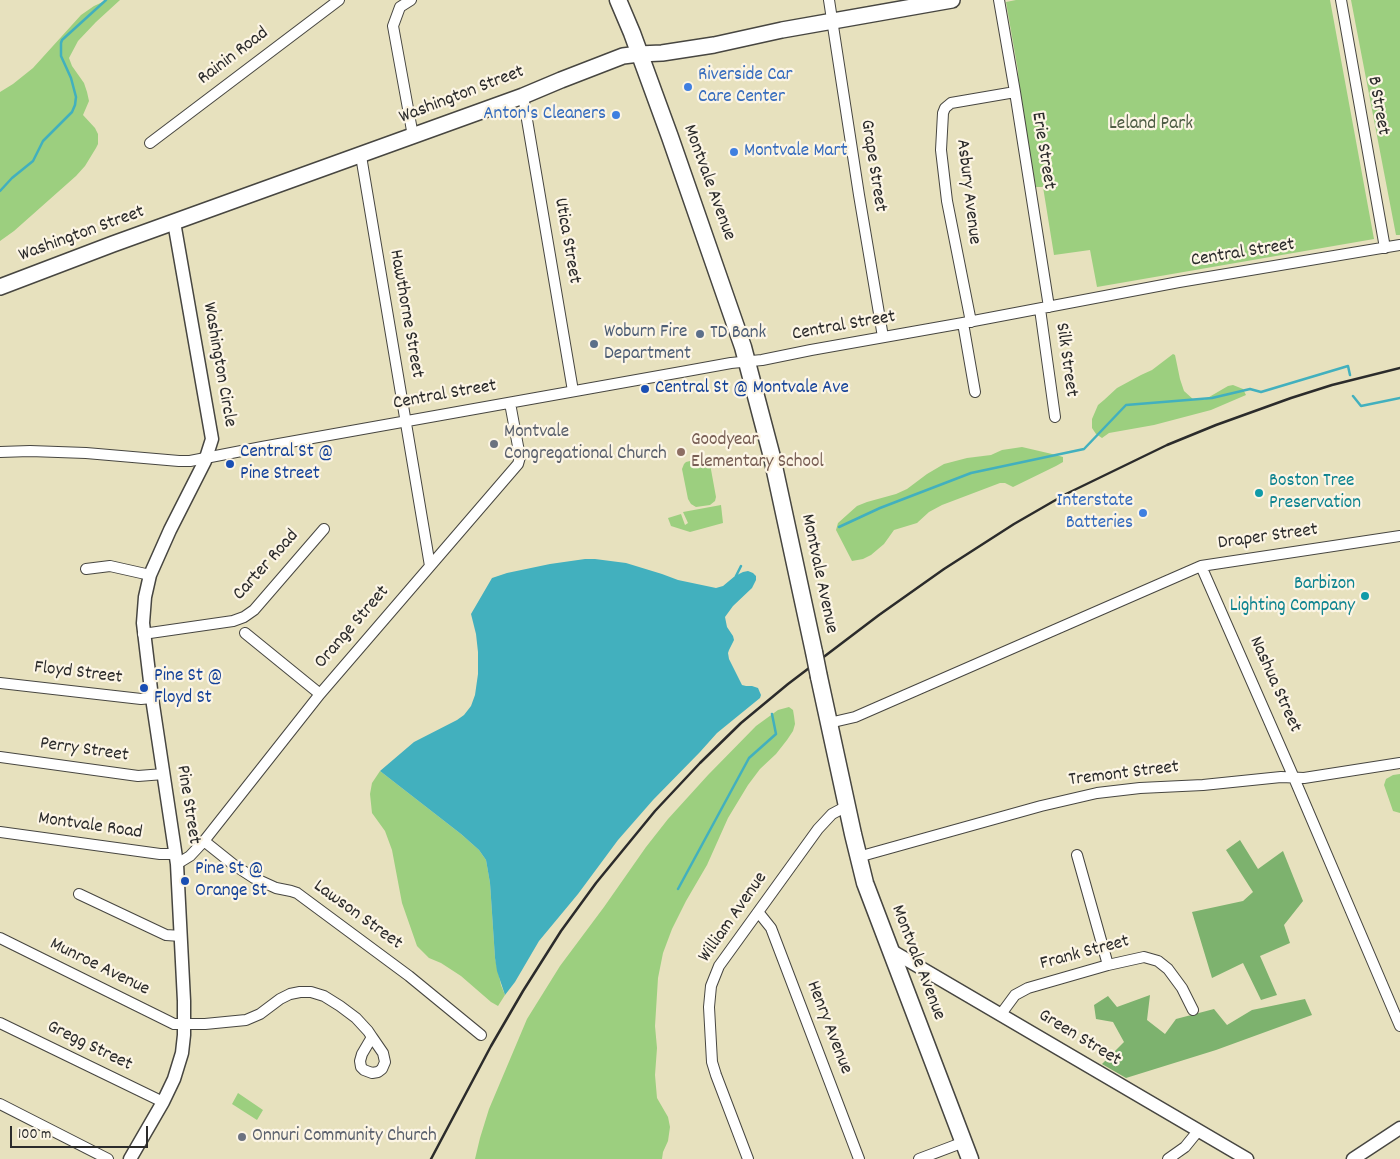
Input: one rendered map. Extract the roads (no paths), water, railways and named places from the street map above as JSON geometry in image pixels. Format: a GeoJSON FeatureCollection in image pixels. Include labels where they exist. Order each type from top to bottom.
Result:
{"type":"FeatureCollection","features":[{"type":"Feature","properties":{"kind":"main road","name":"Montvale Avenue"},"geometry":{"type":"LineString","coordinates":[[618,0],[670,137],[720,276],[743,347],[772,457],[858,856],[869,895],[970,1159]]}},
{"type":"Feature","properties":{"kind":"main road","name":"Washington Street"},"geometry":{"type":"LineString","coordinates":[[0,287],[174,222],[361,156],[620,58],[639,54],[662,54],[714,45],[782,30],[952,0]]}},
{"type":"Feature","properties":{"kind":"street","name":"Rainin Road"},"geometry":{"type":"LineString","coordinates":[[150,143],[339,0]]}},
{"type":"Feature","properties":{"kind":"street"},"geometry":{"type":"LineString","coordinates":[[411,0],[400,7],[393,26],[413,136]]}},
{"type":"Feature","properties":{"kind":"street","name":"Grape Street"},"geometry":{"type":"LineString","coordinates":[[829,0],[858,194],[883,337]]}},
{"type":"Feature","properties":{"kind":"street","name":"Erie Street"},"geometry":{"type":"LineString","coordinates":[[999,0],[1015,92],[1045,308]]}},
{"type":"Feature","properties":{"kind":"street","name":"B Street"},"geometry":{"type":"LineString","coordinates":[[1341,0],[1385,248]]}},
{"type":"Feature","properties":{"kind":"street","name":"Asbury Avenue"},"geometry":{"type":"LineString","coordinates":[[975,392],[967,322],[947,200],[942,150],[943,113],[947,106],[951,104],[1015,92]]}},
{"type":"Feature","properties":{"kind":"street","name":"Utica Street"},"geometry":{"type":"LineString","coordinates":[[523,96],[573,391]]}},
{"type":"Feature","properties":{"kind":"street","name":"Hawthorne Street"},"geometry":{"type":"LineString","coordinates":[[361,156],[430,566]]}},
{"type":"Feature","properties":{"kind":"street","name":"Washington Circle"},"geometry":{"type":"LineString","coordinates":[[174,222],[212,434],[212,441],[206,458]]}},
{"type":"Feature","properties":{"kind":"street","name":"Central Street"},"geometry":{"type":"LineString","coordinates":[[206,458],[723,364],[762,360],[1179,282],[1400,245]]}},
{"type":"Feature","properties":{"kind":"street","name":"Silk Street"},"geometry":{"type":"LineString","coordinates":[[1045,308],[1055,417]]}},
{"type":"Feature","properties":{"kind":"street","name":"Orange Street"},"geometry":{"type":"LineString","coordinates":[[177,859],[190,856],[204,841],[320,694],[519,461],[520,456],[510,403]]}},
{"type":"Feature","properties":{"kind":"street"},"geometry":{"type":"LineString","coordinates":[[0,452],[86,453],[183,461],[206,458]]}},
{"type":"Feature","properties":{"kind":"street","name":"Pine Street"},"geometry":{"type":"LineString","coordinates":[[130,1159],[174,1079],[183,1045],[184,1024],[177,859],[143,634],[144,606],[150,575],[206,458]]}},
{"type":"Feature","properties":{"kind":"street","name":"Carter Road"},"geometry":{"type":"LineString","coordinates":[[143,634],[233,621],[251,613],[324,529]]}},
{"type":"Feature","properties":{"kind":"street","name":"Draper Street"},"geometry":{"type":"LineString","coordinates":[[1201,566],[1400,536]]}},
{"type":"Feature","properties":{"kind":"street"},"geometry":{"type":"LineString","coordinates":[[86,569],[108,566],[150,575]]}},
{"type":"Feature","properties":{"kind":"street"},"geometry":{"type":"LineString","coordinates":[[829,723],[855,717],[1201,566]]}},
{"type":"Feature","properties":{"kind":"street","name":"Nashua Street"},"geometry":{"type":"LineString","coordinates":[[1201,566],[1400,1026]]}},
{"type":"Feature","properties":{"kind":"street"},"geometry":{"type":"LineString","coordinates":[[245,633],[320,694]]}},
{"type":"Feature","properties":{"kind":"street","name":"Floyd Street"},"geometry":{"type":"LineString","coordinates":[[0,683],[131,698],[152,698]]}},
{"type":"Feature","properties":{"kind":"street","name":"Perry Street"},"geometry":{"type":"LineString","coordinates":[[0,757],[135,776],[164,774]]}},
{"type":"Feature","properties":{"kind":"street","name":"Tremont Street"},"geometry":{"type":"LineString","coordinates":[[858,856],[1040,806],[1097,793],[1281,777],[1304,778],[1400,763]]}},
{"type":"Feature","properties":{"kind":"street","name":"William Avenue"},"geometry":{"type":"LineString","coordinates":[[748,1159],[713,1067],[709,1000],[711,986],[719,966],[824,821],[847,806]]}},
{"type":"Feature","properties":{"kind":"street","name":"Montvale Road"},"geometry":{"type":"LineString","coordinates":[[0,832],[160,854],[177,859]]}},
{"type":"Feature","properties":{"kind":"street","name":"Lawson Street"},"geometry":{"type":"LineString","coordinates":[[204,841],[254,878],[276,888],[291,890],[297,893],[409,976],[481,1035]]}},
{"type":"Feature","properties":{"kind":"street"},"geometry":{"type":"LineString","coordinates":[[1077,855],[1108,965]]}},
{"type":"Feature","properties":{"kind":"street"},"geometry":{"type":"LineString","coordinates":[[79,894],[166,935],[181,936]]}},
{"type":"Feature","properties":{"kind":"street","name":"Henry Avenue"},"geometry":{"type":"LineString","coordinates":[[759,913],[772,928],[859,1159]]}},
{"type":"Feature","properties":{"kind":"street","name":"Munroe Avenue"},"geometry":{"type":"LineString","coordinates":[[0,938],[172,1024],[246,1020],[260,1014],[290,994],[311,992],[324,996],[340,1006],[361,1022],[372,1037]]}},
{"type":"Feature","properties":{"kind":"street","name":"Green Street"},"geometry":{"type":"LineString","coordinates":[[892,951],[1247,1159]]}},
{"type":"Feature","properties":{"kind":"street","name":"Frank Street"},"geometry":{"type":"LineString","coordinates":[[1001,1014],[1010,1000],[1022,990],[1140,957],[1158,961],[1168,969],[1193,1010]]}},
{"type":"Feature","properties":{"kind":"street","name":"Gregg Street"},"geometry":{"type":"LineString","coordinates":[[0,1023],[162,1102]]}},
{"type":"Feature","properties":{"kind":"street"},"geometry":{"type":"LineString","coordinates":[[0,1104],[108,1159]]}},
{"type":"Feature","properties":{"kind":"street"},"geometry":{"type":"LineString","coordinates":[[1353,1159],[1400,1128]]}},
{"type":"Feature","properties":{"kind":"street"},"geometry":{"type":"LineString","coordinates":[[1168,1159],[1185,1147],[1198,1131]]}},
{"type":"Feature","properties":{"kind":"street"},"geometry":{"type":"LineString","coordinates":[[919,1159],[964,1142]]}},
{"type":"Feature","properties":{"kind":"water"},"geometry":{"type":"Polygon","coordinates":[[[585,559],[626,563],[678,580],[716,588],[723,586],[743,572],[753,573],[756,576],[756,580],[752,588],[733,606],[725,617],[727,627],[734,640],[728,653],[729,659],[742,685],[758,688],[761,695],[760,698],[717,733],[618,840],[578,894],[539,941],[515,982],[505,995],[495,958],[490,883],[486,860],[479,850],[461,834],[380,771],[414,742],[457,720],[471,706],[475,695],[478,674],[478,652],[471,614],[492,578],[550,564],[585,559]]]}},
{"type":"Feature","properties":{"kind":"waterway"},"geometry":{"type":"LineString","coordinates":[[0,191],[12,178],[33,161],[43,141],[72,112],[76,97],[71,78],[61,56],[61,43],[106,0]]}},
{"type":"Feature","properties":{"kind":"waterway"},"geometry":{"type":"LineString","coordinates":[[839,527],[880,508],[971,473],[1084,449],[1126,405],[1212,398],[1250,389],[1261,392],[1348,366],[1350,375]]}},
{"type":"Feature","properties":{"kind":"waterway"},"geometry":{"type":"LineString","coordinates":[[1353,396],[1361,406],[1400,398]]}},
{"type":"Feature","properties":{"kind":"waterway"},"geometry":{"type":"LineString","coordinates":[[736,576],[741,566]]}},
{"type":"Feature","properties":{"kind":"waterway"},"geometry":{"type":"LineString","coordinates":[[678,889],[749,758],[776,734],[772,714]]}},
{"type":"Feature","properties":{"kind":"railway"},"geometry":{"type":"LineString","coordinates":[[431,1159],[491,1046],[523,991],[561,931],[596,883],[655,811],[700,763],[741,723],[788,684],[879,615],[944,569],[1014,524],[1066,494],[1167,445],[1216,425],[1332,385],[1400,368]]}},
{"type":"Feature","properties":{"kind":"place","name":"Riverside Car Care Center"},"geometry":{"type":"Point","coordinates":[688,87]}},
{"type":"Feature","properties":{"kind":"place","name":"Anton's Cleaners"},"geometry":{"type":"Point","coordinates":[616,115]}},
{"type":"Feature","properties":{"kind":"place","name":"Montvale Mart"},"geometry":{"type":"Point","coordinates":[734,152]}},
{"type":"Feature","properties":{"kind":"place","name":"TD Bank"},"geometry":{"type":"Point","coordinates":[700,334]}},
{"type":"Feature","properties":{"kind":"place","name":"Woburn Fire Department"},"geometry":{"type":"Point","coordinates":[594,344]}},
{"type":"Feature","properties":{"kind":"place","name":"Central St @ Montvale Ave"},"geometry":{"type":"Point","coordinates":[645,389]}},
{"type":"Feature","properties":{"kind":"place","name":"Montvale Congregational Church"},"geometry":{"type":"Point","coordinates":[494,444]}},
{"type":"Feature","properties":{"kind":"place","name":"Goodyear Elementary School"},"geometry":{"type":"Point","coordinates":[681,452]}},
{"type":"Feature","properties":{"kind":"place","name":"Central St @ Pine Street"},"geometry":{"type":"Point","coordinates":[230,464]}},
{"type":"Feature","properties":{"kind":"place","name":"Boston Tree Preservation"},"geometry":{"type":"Point","coordinates":[1259,493]}},
{"type":"Feature","properties":{"kind":"place","name":"Interstate Batteries"},"geometry":{"type":"Point","coordinates":[1143,513]}},
{"type":"Feature","properties":{"kind":"place","name":"Barbizon Lighting Company"},"geometry":{"type":"Point","coordinates":[1365,596]}},
{"type":"Feature","properties":{"kind":"place","name":"Pine St @ Floyd St"},"geometry":{"type":"Point","coordinates":[144,688]}},
{"type":"Feature","properties":{"kind":"place","name":"Pine St @ Orange St"},"geometry":{"type":"Point","coordinates":[185,881]}},
{"type":"Feature","properties":{"kind":"place","name":"Onnuri Community Church"},"geometry":{"type":"Point","coordinates":[242,1137]}},
{"type":"Feature","properties":{"kind":"park label","name":"Leland Park"},"geometry":{"type":"Point","coordinates":[1151,125]}}]}
